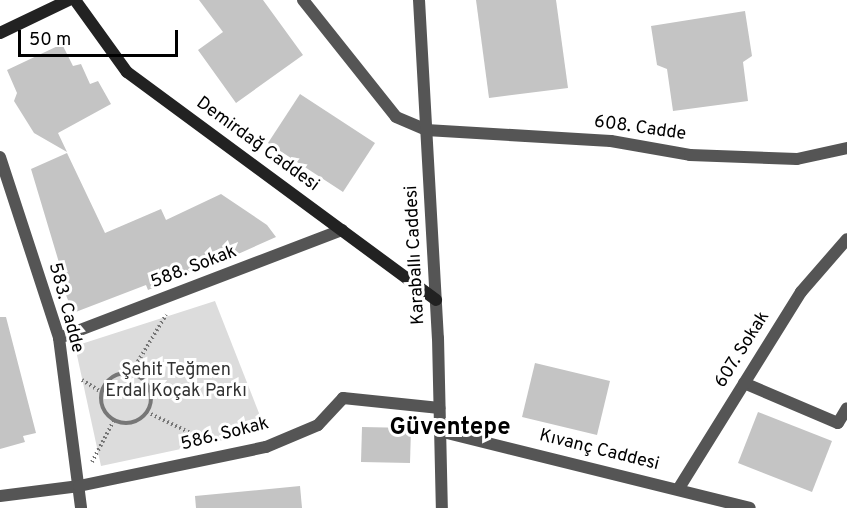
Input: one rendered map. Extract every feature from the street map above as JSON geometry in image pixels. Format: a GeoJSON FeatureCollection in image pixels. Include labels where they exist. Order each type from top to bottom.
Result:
{"type":"FeatureCollection","features":[{"type":"Feature","properties":{"kind":"street"},"geometry":{"type":"LineString","coordinates":[[0,33],[69,0]]}},
{"type":"Feature","properties":{"kind":"street","name":"Demirdağ Caddesi"},"geometry":{"type":"LineString","coordinates":[[75,0],[127,72],[436,300]]}},
{"type":"Feature","properties":{"kind":"street"},"geometry":{"type":"LineString","coordinates":[[303,0],[396,117],[426,130]]}},
{"type":"Feature","properties":{"kind":"street","name":"Karaballı Caddesi"},"geometry":{"type":"LineString","coordinates":[[418,0],[436,300],[442,508]]}},
{"type":"Feature","properties":{"kind":"street","name":"608. Cadde"},"geometry":{"type":"LineString","coordinates":[[426,130],[611,141],[690,154],[797,159],[847,148]]}},
{"type":"Feature","properties":{"kind":"street","name":"583. Cadde"},"geometry":{"type":"LineString","coordinates":[[0,157],[59,338],[81,508]]}},
{"type":"Feature","properties":{"kind":"street","name":"588. Sokak"},"geometry":{"type":"LineString","coordinates":[[59,338],[342,230]]}},
{"type":"Feature","properties":{"kind":"street","name":"607. Sokak"},"geometry":{"type":"LineString","coordinates":[[679,488],[801,292],[847,238]]}},
{"type":"Feature","properties":{"kind":"street"},"geometry":{"type":"LineString","coordinates":[[744,383],[838,423],[847,408]]}},
{"type":"Feature","properties":{"kind":"street","name":"586. Sokak"},"geometry":{"type":"LineString","coordinates":[[0,496],[79,486],[266,447],[318,425],[343,398],[439,408]]}},
{"type":"Feature","properties":{"kind":"street","name":"Kıvanç Caddesi"},"geometry":{"type":"LineString","coordinates":[[439,430],[679,488],[750,508]]}},
{"type":"Feature","properties":{"kind":"path"},"geometry":{"type":"LineString","coordinates":[[131,373],[180,292]]}},
{"type":"Feature","properties":{"kind":"path"},"geometry":{"type":"LineString","coordinates":[[131,373],[149,388],[147,412],[128,423],[114,420],[103,408],[101,392],[116,375],[131,373]]}},
{"type":"Feature","properties":{"kind":"path"},"geometry":{"type":"LineString","coordinates":[[147,412],[234,454]]}},
{"type":"Feature","properties":{"kind":"path"},"geometry":{"type":"LineString","coordinates":[[79,486],[114,420]]}},
{"type":"Feature","properties":{"kind":"green space","name":"Şehit Teğmen Erdal Koçak Parkı"},"geometry":{"type":"Polygon","coordinates":[[[215,301],[266,431],[101,466],[75,346],[215,301]]]}},
{"type":"Feature","properties":{"kind":"building"},"geometry":{"type":"Polygon","coordinates":[[[199,0],[263,0],[303,55],[236,103],[198,50],[223,32],[199,0]]]}},
{"type":"Feature","properties":{"kind":"building"},"geometry":{"type":"Polygon","coordinates":[[[476,0],[556,0],[568,88],[489,98],[476,0]]]}},
{"type":"Feature","properties":{"kind":"building"},"geometry":{"type":"Polygon","coordinates":[[[745,11],[752,56],[743,62],[748,101],[673,111],[667,69],[657,65],[651,26],[745,11]]]}},
{"type":"Feature","properties":{"kind":"building"},"geometry":{"type":"Polygon","coordinates":[[[62,44],[73,66],[81,64],[90,84],[98,81],[111,104],[58,133],[67,152],[34,133],[14,101],[17,93],[7,70],[62,44]]]}},
{"type":"Feature","properties":{"kind":"building"},"geometry":{"type":"Polygon","coordinates":[[[300,94],[375,143],[343,192],[268,143],[300,94]]]}},
{"type":"Feature","properties":{"kind":"building"},"geometry":{"type":"Polygon","coordinates":[[[67,153],[105,233],[161,209],[166,220],[221,194],[267,225],[276,237],[209,267],[208,264],[148,290],[146,285],[73,313],[59,277],[63,276],[31,169],[67,153]]]}},
{"type":"Feature","properties":{"kind":"building"},"geometry":{"type":"Polygon","coordinates":[[[0,317],[6,317],[36,433],[23,436],[25,442],[0,449],[0,317]]]}},
{"type":"Feature","properties":{"kind":"building"},"geometry":{"type":"Polygon","coordinates":[[[535,363],[610,381],[597,435],[522,417],[535,363]]]}},
{"type":"Feature","properties":{"kind":"building"},"geometry":{"type":"Polygon","coordinates":[[[758,412],[832,441],[812,492],[738,463],[758,412]]]}},
{"type":"Feature","properties":{"kind":"building"},"geometry":{"type":"Polygon","coordinates":[[[362,427],[411,428],[410,463],[361,462],[362,427]]]}},
{"type":"Feature","properties":{"kind":"building"},"geometry":{"type":"Polygon","coordinates":[[[300,486],[302,508],[196,508],[195,496],[300,486]]]}},
{"type":"Feature","properties":{"kind":"district","name":"Güventepe"},"geometry":{"type":"Point","coordinates":[450,429]}}]}
